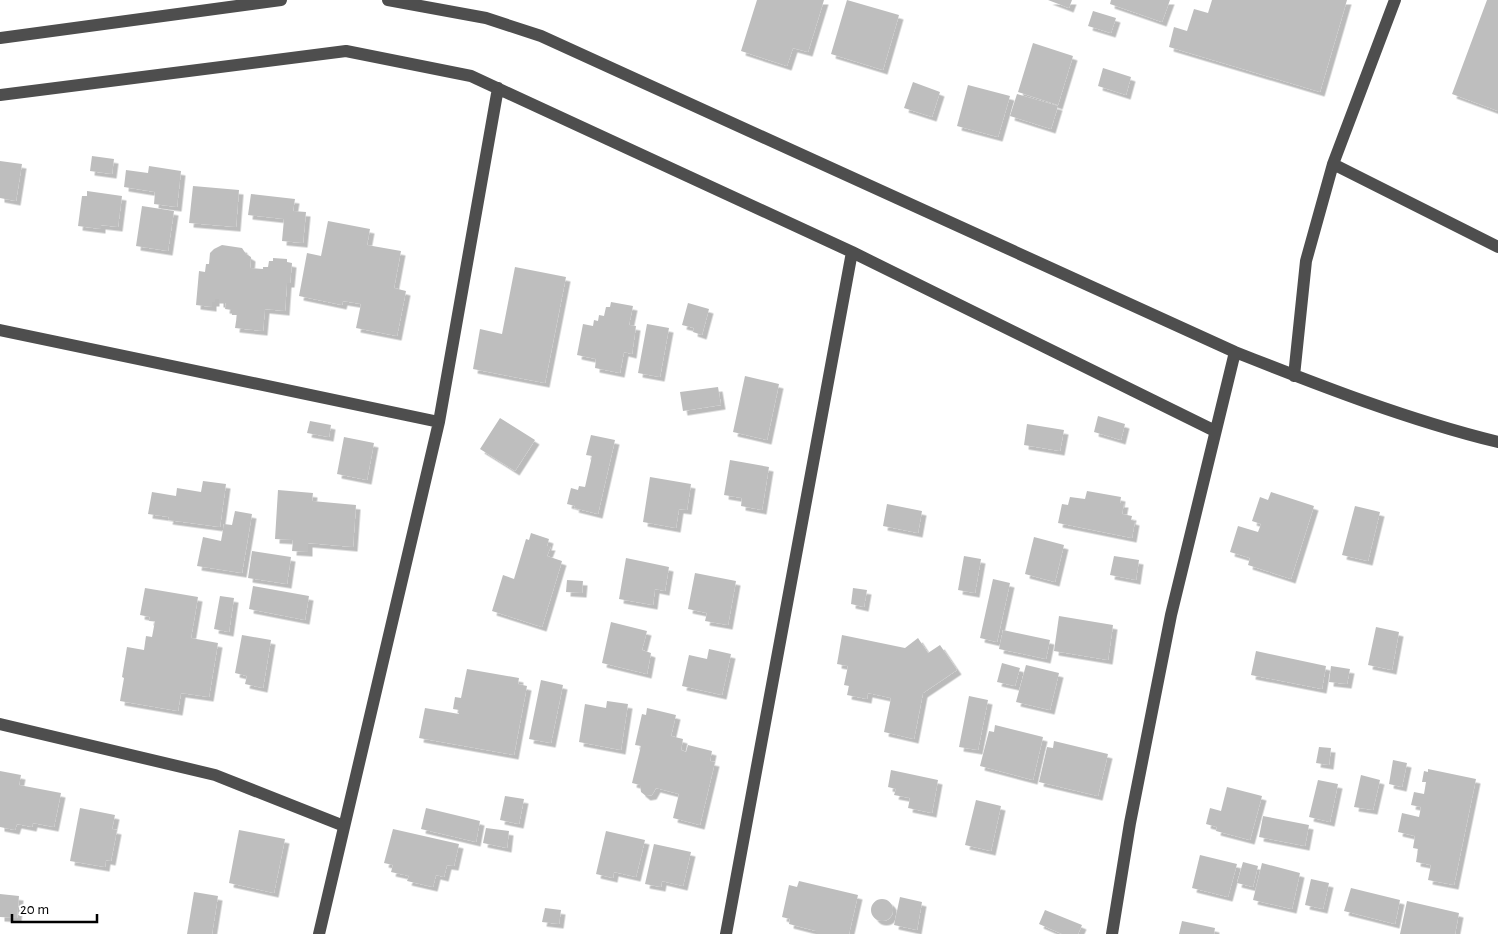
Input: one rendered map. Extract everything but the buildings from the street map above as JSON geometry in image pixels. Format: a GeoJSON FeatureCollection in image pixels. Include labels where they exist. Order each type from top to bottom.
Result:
{"type":"FeatureCollection","features":[{"type":"Feature","properties":{"kind":"street"},"geometry":{"type":"LineString","coordinates":[[0,38],[281,0]]}},
{"type":"Feature","properties":{"kind":"street"},"geometry":{"type":"LineString","coordinates":[[388,0],[486,18],[541,36],[1235,352],[1294,376],[1386,408],[1498,442]]}},
{"type":"Feature","properties":{"kind":"street"},"geometry":{"type":"LineString","coordinates":[[1294,376],[1306,261],[1333,164],[1395,0]]}},
{"type":"Feature","properties":{"kind":"street"},"geometry":{"type":"LineString","coordinates":[[0,94],[346,50],[471,76],[852,252],[1215,431]]}},
{"type":"Feature","properties":{"kind":"street"},"geometry":{"type":"LineString","coordinates":[[318,934],[439,422],[498,88]]}},
{"type":"Feature","properties":{"kind":"street"},"geometry":{"type":"LineString","coordinates":[[1333,164],[1498,248]]}},
{"type":"Feature","properties":{"kind":"street"},"geometry":{"type":"LineString","coordinates":[[726,934],[852,252]]}},
{"type":"Feature","properties":{"kind":"street"},"geometry":{"type":"LineString","coordinates":[[0,330],[439,422]]}},
{"type":"Feature","properties":{"kind":"street"},"geometry":{"type":"LineString","coordinates":[[1112,934],[1130,823],[1171,615],[1235,352]]}},
{"type":"Feature","properties":{"kind":"street"},"geometry":{"type":"LineString","coordinates":[[0,724],[215,775],[344,826]]}}]}
